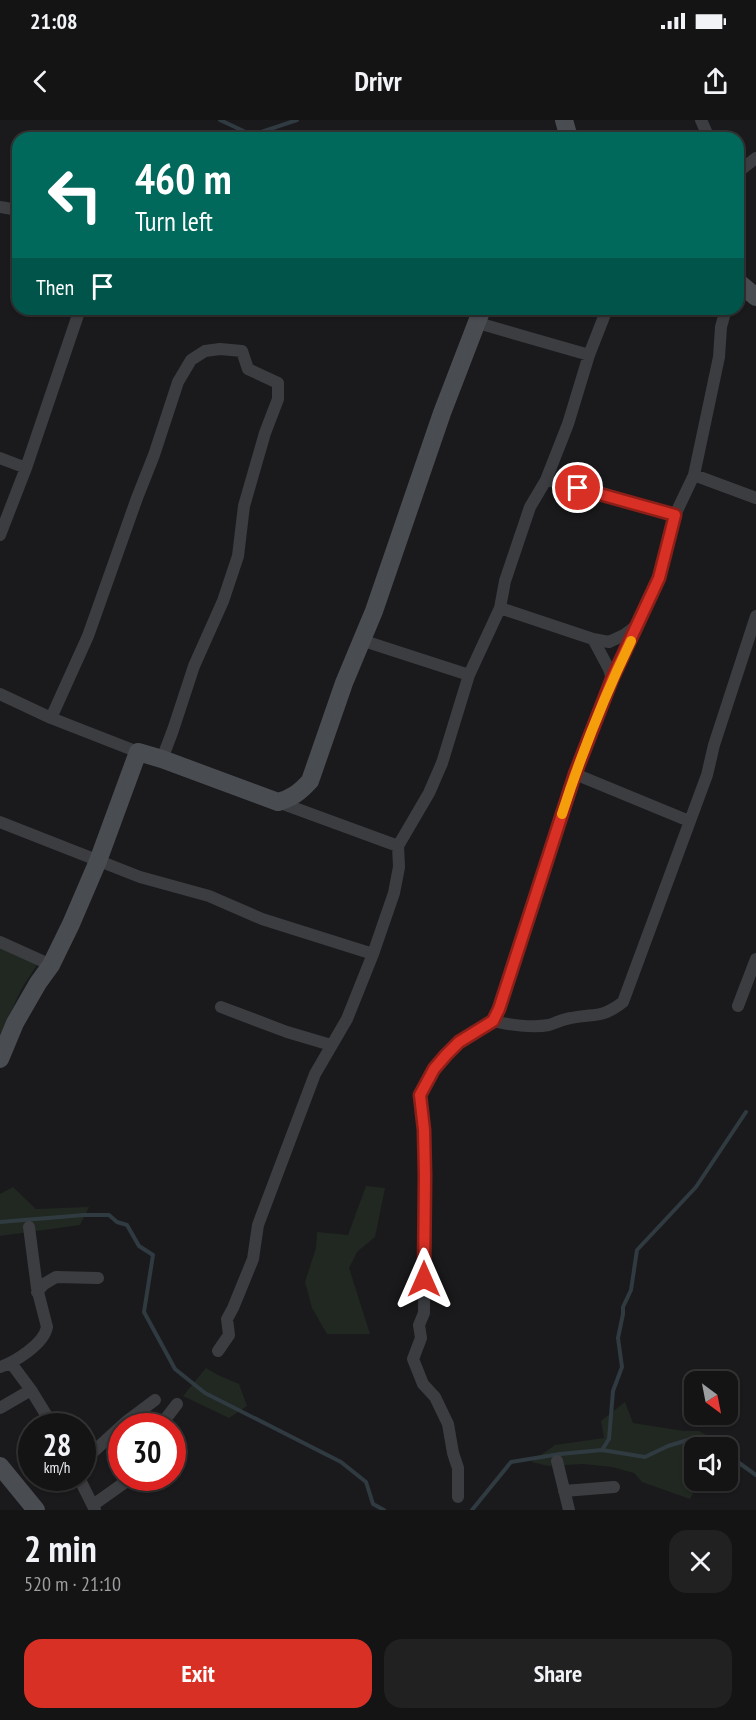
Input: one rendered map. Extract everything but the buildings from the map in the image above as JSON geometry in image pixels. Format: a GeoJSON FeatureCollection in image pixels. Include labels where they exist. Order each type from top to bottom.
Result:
{"type":"FeatureCollection","features":[{"type":"Feature","properties":{"kind":"street"},"geometry":{"type":"LineString","coordinates":[[744,167],[756,158]]}},
{"type":"Feature","properties":{"kind":"street"},"geometry":{"type":"LineString","coordinates":[[744,287],[756,297]]}},
{"type":"Feature","properties":{"kind":"street"},"geometry":{"type":"LineString","coordinates":[[0,535],[26,468],[78,315]]}},
{"type":"Feature","properties":{"kind":"street"},"geometry":{"type":"LineString","coordinates":[[219,1351],[229,1335],[228,1319],[253,1259],[258,1225],[315,1074],[347,1019],[373,954],[394,893],[399,867],[398,846],[429,793],[442,763],[469,675],[500,608],[505,581],[530,507],[546,480],[568,424],[589,355],[605,315]]}},
{"type":"Feature","properties":{"kind":"street"},"geometry":{"type":"LineString","coordinates":[[458,1497],[458,1468],[448,1424],[435,1397],[423,1383],[413,1359],[421,1338],[419,1325],[424,1313],[425,1176],[424,1130],[420,1095],[434,1069],[459,1042],[493,1021],[509,981],[534,896],[575,774],[612,679],[659,578],[675,515],[694,475],[717,367],[724,315]]}},
{"type":"Feature","properties":{"kind":"street"},"geometry":{"type":"LineString","coordinates":[[278,802],[290,799],[310,782],[361,640],[374,611],[442,413],[480,316],[589,355]]}},
{"type":"Feature","properties":{"kind":"street"},"geometry":{"type":"LineString","coordinates":[[51,718],[88,636],[178,382],[191,360],[205,351],[220,349],[242,351],[248,369],[278,383],[278,399],[265,433],[244,506],[238,556],[223,601],[194,666],[162,759]]}},
{"type":"Feature","properties":{"kind":"street"},"geometry":{"type":"LineString","coordinates":[[0,458],[26,468]]}},
{"type":"Feature","properties":{"kind":"street"},"geometry":{"type":"LineString","coordinates":[[694,475],[756,498]]}},
{"type":"Feature","properties":{"kind":"street"},"geometry":{"type":"LineString","coordinates":[[546,480],[595,491],[675,515]]}},
{"type":"Feature","properties":{"kind":"street"},"geometry":{"type":"LineString","coordinates":[[500,608],[593,639],[609,642],[624,635],[639,623]]}},
{"type":"Feature","properties":{"kind":"street"},"geometry":{"type":"LineString","coordinates":[[493,1021],[507,1024],[546,1025],[570,1018],[610,1012],[622,1002],[707,776],[714,745],[756,616]]}},
{"type":"Feature","properties":{"kind":"street"},"geometry":{"type":"LineString","coordinates":[[593,639],[612,679]]}},
{"type":"Feature","properties":{"kind":"street"},"geometry":{"type":"LineString","coordinates":[[361,640],[469,675]]}},
{"type":"Feature","properties":{"kind":"street"},"geometry":{"type":"LineString","coordinates":[[0,694],[51,718],[138,752],[398,846]]}},
{"type":"Feature","properties":{"kind":"street"},"geometry":{"type":"LineString","coordinates":[[0,1059],[19,1016],[51,965],[71,924],[98,861],[138,752]]}},
{"type":"Feature","properties":{"kind":"street"},"geometry":{"type":"LineString","coordinates":[[575,774],[689,821]]}},
{"type":"Feature","properties":{"kind":"street"},"geometry":{"type":"LineString","coordinates":[[0,822],[158,883],[209,896],[283,926],[373,954]]}},
{"type":"Feature","properties":{"kind":"street"},"geometry":{"type":"LineString","coordinates":[[0,942],[51,965]]}},
{"type":"Feature","properties":{"kind":"street"},"geometry":{"type":"LineString","coordinates":[[738,1006],[756,959]]}},
{"type":"Feature","properties":{"kind":"street"},"geometry":{"type":"LineString","coordinates":[[221,1007],[287,1032],[331,1045]]}},
{"type":"Feature","properties":{"kind":"street"},"geometry":{"type":"LineString","coordinates":[[29,1227],[37,1292],[47,1331],[34,1346],[5,1365],[30,1390],[44,1413]]}},
{"type":"Feature","properties":{"kind":"street"},"geometry":{"type":"LineString","coordinates":[[37,1292],[44,1284],[56,1277],[98,1278]]}},
{"type":"Feature","properties":{"kind":"street"},"geometry":{"type":"LineString","coordinates":[[0,1408],[30,1390]]}},
{"type":"Feature","properties":{"kind":"street"},"geometry":{"type":"LineString","coordinates":[[139,1413],[155,1400]]}},
{"type":"Feature","properties":{"kind":"street"},"geometry":{"type":"LineString","coordinates":[[170,1413],[177,1404]]}},
{"type":"Feature","properties":{"kind":"street"},"geometry":{"type":"LineString","coordinates":[[96,1449],[108,1439]]}},
{"type":"Feature","properties":{"kind":"street"},"geometry":{"type":"LineString","coordinates":[[557,1461],[569,1510]]}},
{"type":"Feature","properties":{"kind":"street"},"geometry":{"type":"LineString","coordinates":[[0,1466],[36,1510]]}},
{"type":"Feature","properties":{"kind":"street"},"geometry":{"type":"LineString","coordinates":[[564,1491],[614,1487]]}},
{"type":"Feature","properties":{"kind":"street"},"geometry":{"type":"LineString","coordinates":[[86,1491],[94,1508],[114,1491]]}},
{"type":"Feature","properties":{"kind":"shaded area"},"geometry":{"type":"Polygon","coordinates":[[[0,945],[39,962],[22,988],[0,1035],[0,945]]]}},
{"type":"Feature","properties":{"kind":"shaded area"},"geometry":{"type":"Polygon","coordinates":[[[366,1186],[385,1188],[375,1237],[357,1252],[349,1268],[370,1334],[327,1334],[312,1308],[305,1282],[316,1248],[317,1232],[348,1235],[366,1186]]]}},
{"type":"Feature","properties":{"kind":"shaded area"},"geometry":{"type":"Polygon","coordinates":[[[13,1187],[36,1209],[89,1207],[80,1225],[0,1236],[0,1194],[13,1187]]]}},
{"type":"Feature","properties":{"kind":"shaded area"},"geometry":{"type":"Polygon","coordinates":[[[206,1368],[239,1384],[247,1406],[229,1418],[183,1396],[206,1368]]]}},
{"type":"Feature","properties":{"kind":"shaded area"},"geometry":{"type":"Polygon","coordinates":[[[625,1402],[633,1423],[684,1431],[699,1431],[710,1437],[684,1437],[684,1491],[694,1491],[690,1499],[642,1482],[634,1473],[612,1467],[583,1464],[549,1466],[531,1462],[555,1445],[604,1438],[601,1421],[625,1402]]]}},
{"type":"Feature","properties":{"kind":"waterway"},"geometry":{"type":"LineString","coordinates":[[220,120],[246,132]]}},
{"type":"Feature","properties":{"kind":"waterway"},"geometry":{"type":"LineString","coordinates":[[261,132],[297,120]]}},
{"type":"Feature","properties":{"kind":"waterway"},"geometry":{"type":"LineString","coordinates":[[602,1450],[609,1439],[613,1391],[622,1367],[618,1338],[623,1307],[631,1290],[637,1250],[696,1187],[746,1112]]}},
{"type":"Feature","properties":{"kind":"waterway"},"geometry":{"type":"LineString","coordinates":[[0,1222],[109,1215],[117,1222],[127,1225],[139,1246],[153,1255],[144,1312],[175,1369],[205,1393],[341,1462],[366,1482],[373,1504],[384,1510]]}},
{"type":"Feature","properties":{"kind":"waterway"},"geometry":{"type":"LineString","coordinates":[[472,1510],[511,1462],[602,1450],[645,1457],[684,1441]]}},
{"type":"Feature","properties":{"kind":"waterway"},"geometry":{"type":"LineString","coordinates":[[738,1462],[756,1475]]}},
{"type":"Feature","properties":{"kind":"slow traffic"},"geometry":{"type":"LineString","coordinates":[[562,814],[612,679],[631,641]]}},
{"type":"Feature","properties":{"kind":"route"},"geometry":{"type":"LineString","coordinates":[[424,1279],[425,1176],[424,1130],[420,1095],[434,1069],[446,1055],[459,1042],[493,1021],[499,1009],[575,774],[612,679],[659,578],[675,515],[578,488]]}}]}
